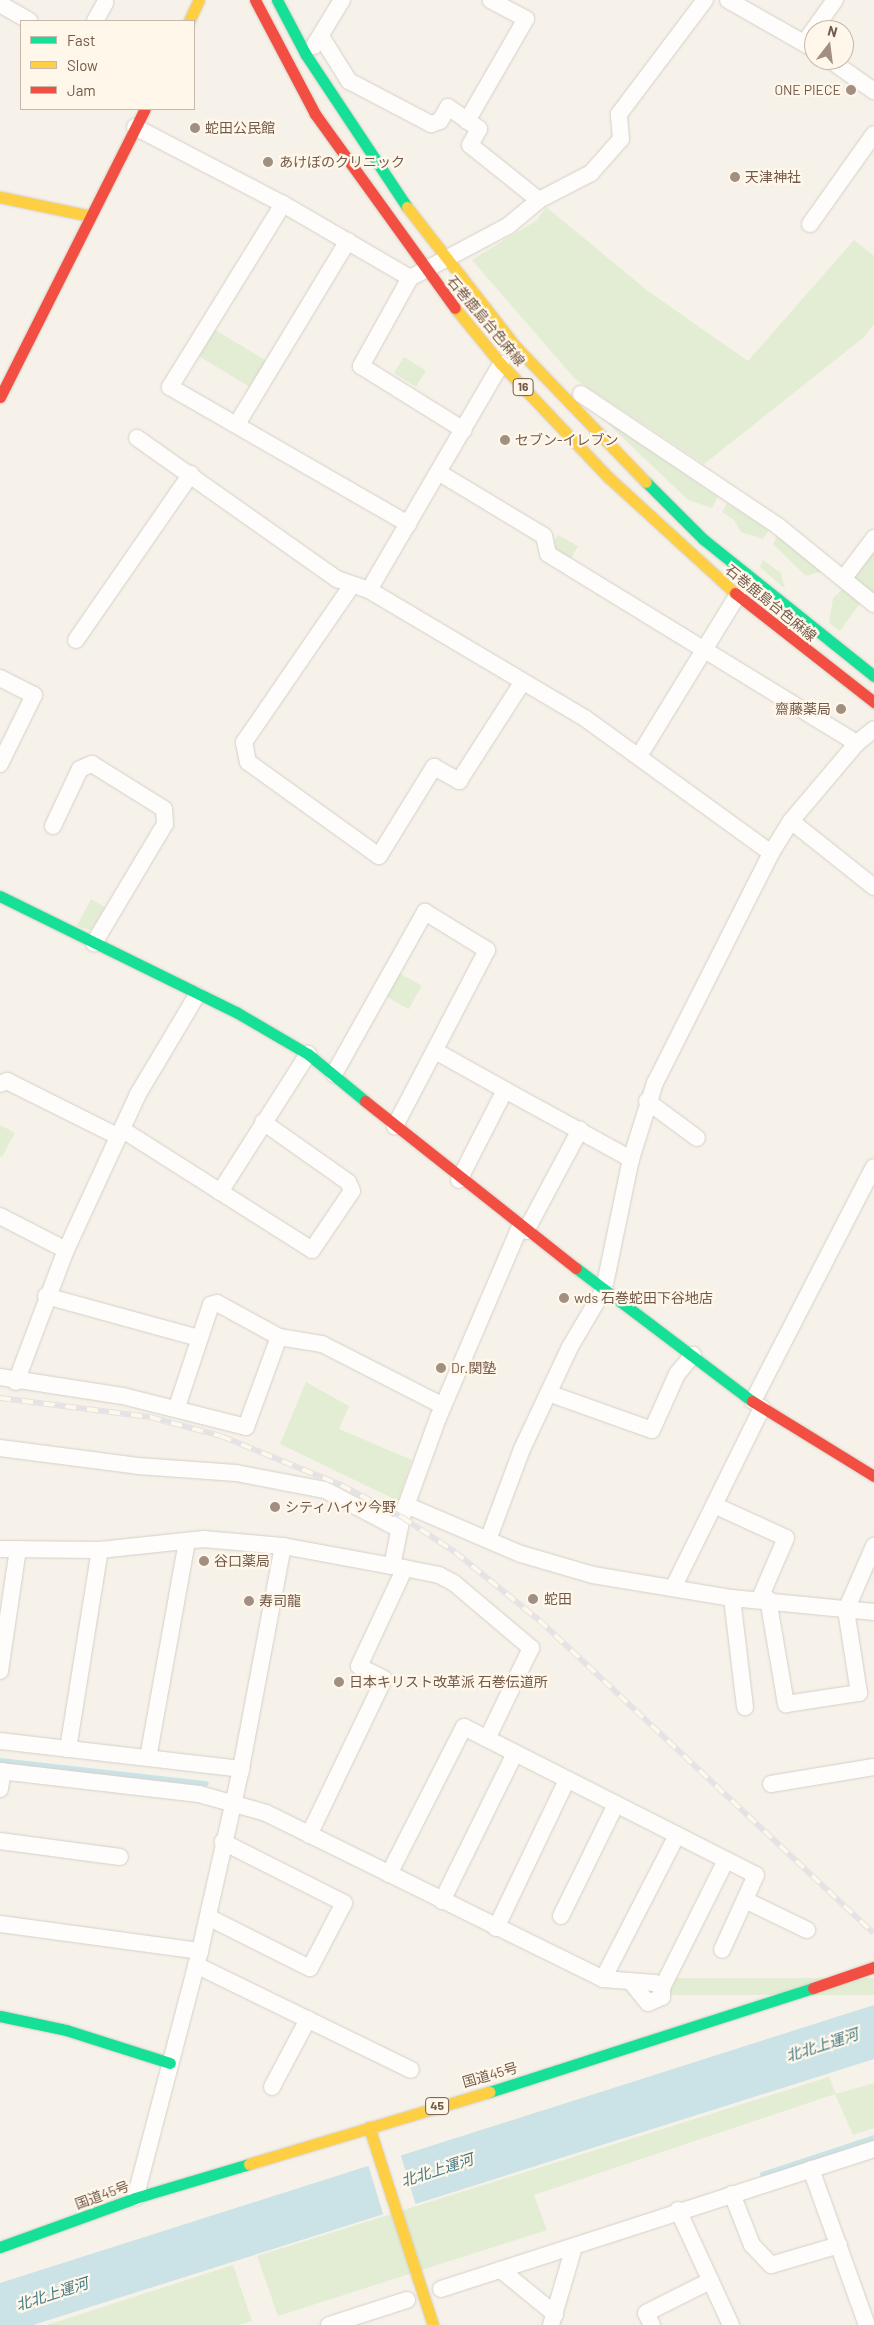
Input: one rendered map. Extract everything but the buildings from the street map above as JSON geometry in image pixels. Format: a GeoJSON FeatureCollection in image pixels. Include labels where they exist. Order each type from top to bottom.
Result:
{"type":"FeatureCollection","features":[{"type":"Feature","properties":{"kind":"main road"},"geometry":{"type":"LineString","coordinates":[[189,20],[199,0]]}},
{"type":"Feature","properties":{"kind":"main road","name":"石巻鹿島台色麻線"},"geometry":{"type":"LineString","coordinates":[[255,0],[315,114],[425,271],[501,364],[608,477],[737,596],[874,702]]}},
{"type":"Feature","properties":{"kind":"main road","name":"石巻鹿島台色麻線"},"geometry":{"type":"LineString","coordinates":[[278,0],[306,55],[365,149],[445,260],[522,354],[639,478],[765,592],[874,676]]}},
{"type":"Feature","properties":{"kind":"main road"},"geometry":{"type":"LineString","coordinates":[[0,396],[144,110]]}},
{"type":"Feature","properties":{"kind":"main road"},"geometry":{"type":"LineString","coordinates":[[0,197],[90,216]]}},
{"type":"Feature","properties":{"kind":"main road"},"geometry":{"type":"LineString","coordinates":[[0,896],[197,995],[236,1012],[308,1054],[459,1180],[757,1405],[872,1469]]}},
{"type":"Feature","properties":{"kind":"main road","name":"国道45号"},"geometry":{"type":"LineString","coordinates":[[0,2247],[135,2198],[639,2047],[874,1967]]}},
{"type":"Feature","properties":{"kind":"main road"},"geometry":{"type":"LineString","coordinates":[[0,2016],[66,2030],[170,2063]]}},
{"type":"Feature","properties":{"kind":"main road"},"geometry":{"type":"LineString","coordinates":[[368,2127],[402,2224],[433,2325]]}},
{"type":"Feature","properties":{"kind":"street"},"geometry":{"type":"LineString","coordinates":[[306,55],[322,38],[342,0]]}},
{"type":"Feature","properties":{"kind":"street"},"geometry":{"type":"LineString","coordinates":[[467,121],[526,19],[491,0]]}},
{"type":"Feature","properties":{"kind":"street"},"geometry":{"type":"LineString","coordinates":[[464,430],[361,366],[410,278],[508,226],[540,200],[591,173],[621,138],[619,114],[705,0]]}},
{"type":"Feature","properties":{"kind":"street"},"geometry":{"type":"LineString","coordinates":[[728,0],[804,43]]}},
{"type":"Feature","properties":{"kind":"street"},"geometry":{"type":"LineString","coordinates":[[824,20],[835,0]]}},
{"type":"Feature","properties":{"kind":"street"},"geometry":{"type":"LineString","coordinates":[[96,20],[103,1]]}},
{"type":"Feature","properties":{"kind":"street"},"geometry":{"type":"LineString","coordinates":[[0,4],[28,20]]}},
{"type":"Feature","properties":{"kind":"street"},"geometry":{"type":"LineString","coordinates":[[322,38],[349,81],[431,124],[440,121],[448,107],[467,121],[479,130],[470,145],[540,200]]}},
{"type":"Feature","properties":{"kind":"street"},"geometry":{"type":"LineString","coordinates":[[844,70],[874,91]]}},
{"type":"Feature","properties":{"kind":"street"},"geometry":{"type":"LineString","coordinates":[[136,127],[283,204],[410,278]]}},
{"type":"Feature","properties":{"kind":"street"},"geometry":{"type":"LineString","coordinates":[[810,224],[874,134]]}},
{"type":"Feature","properties":{"kind":"street"},"geometry":{"type":"LineString","coordinates":[[283,204],[170,387],[238,424],[408,524]]}},
{"type":"Feature","properties":{"kind":"street"},"geometry":{"type":"LineString","coordinates":[[238,424],[348,241]]}},
{"type":"Feature","properties":{"kind":"street"},"geometry":{"type":"LineString","coordinates":[[369,590],[501,364]]}},
{"type":"Feature","properties":{"kind":"street"},"geometry":{"type":"LineString","coordinates":[[581,394],[701,472],[844,578],[874,604]]}},
{"type":"Feature","properties":{"kind":"street"},"geometry":{"type":"LineString","coordinates":[[137,438],[191,474],[315,565],[352,585],[369,590],[639,756],[771,853]]}},
{"type":"Feature","properties":{"kind":"street"},"geometry":{"type":"LineString","coordinates":[[438,472],[544,536],[548,554],[705,648],[857,743]]}},
{"type":"Feature","properties":{"kind":"street"},"geometry":{"type":"LineString","coordinates":[[76,640],[191,474]]}},
{"type":"Feature","properties":{"kind":"street"},"geometry":{"type":"LineString","coordinates":[[844,578],[874,538]]}},
{"type":"Feature","properties":{"kind":"street"},"geometry":{"type":"LineString","coordinates":[[352,585],[244,742],[248,762],[379,856],[434,767],[459,780],[522,683]]}},
{"type":"Feature","properties":{"kind":"street"},"geometry":{"type":"LineString","coordinates":[[639,756],[737,596]]}},
{"type":"Feature","properties":{"kind":"street"},"geometry":{"type":"LineString","coordinates":[[0,678],[34,695],[0,764]]}},
{"type":"Feature","properties":{"kind":"street"},"geometry":{"type":"LineString","coordinates":[[488,1540],[548,1393],[604,1289],[631,1159],[647,1101],[771,853],[790,822],[857,743],[874,729]]}},
{"type":"Feature","properties":{"kind":"street"},"geometry":{"type":"LineString","coordinates":[[53,826],[80,769],[92,764],[164,809],[166,824],[94,943]]}},
{"type":"Feature","properties":{"kind":"street"},"geometry":{"type":"LineString","coordinates":[[790,822],[874,887]]}},
{"type":"Feature","properties":{"kind":"street"},"geometry":{"type":"LineString","coordinates":[[334,1074],[425,912],[487,950],[395,1126]]}},
{"type":"Feature","properties":{"kind":"street"},"geometry":{"type":"LineString","coordinates":[[16,1382],[46,1296],[138,1094],[197,995]]}},
{"type":"Feature","properties":{"kind":"street"},"geometry":{"type":"LineString","coordinates":[[434,1051],[631,1159]]}},
{"type":"Feature","properties":{"kind":"street"},"geometry":{"type":"LineString","coordinates":[[220,1192],[308,1054]]}},
{"type":"Feature","properties":{"kind":"street"},"geometry":{"type":"LineString","coordinates":[[0,1084],[7,1081],[121,1133],[312,1250],[352,1191],[348,1182],[263,1122]]}},
{"type":"Feature","properties":{"kind":"street"},"geometry":{"type":"LineString","coordinates":[[459,1180],[504,1090]]}},
{"type":"Feature","properties":{"kind":"street"},"geometry":{"type":"LineString","coordinates":[[647,1101],[697,1138]]}},
{"type":"Feature","properties":{"kind":"street"},"geometry":{"type":"LineString","coordinates":[[309,1835],[384,1679],[359,1666],[398,1567],[399,1530],[406,1505],[443,1406],[523,1229],[580,1130]]}},
{"type":"Feature","properties":{"kind":"street"},"geometry":{"type":"LineString","coordinates":[[673,1588],[714,1505],[757,1405],[874,1167]]}},
{"type":"Feature","properties":{"kind":"street"},"geometry":{"type":"LineString","coordinates":[[0,1216],[66,1250]]}},
{"type":"Feature","properties":{"kind":"street"},"geometry":{"type":"LineString","coordinates":[[46,1296],[198,1338]]}},
{"type":"Feature","properties":{"kind":"street"},"geometry":{"type":"LineString","coordinates":[[177,1408],[198,1338],[211,1305],[217,1303],[279,1337],[322,1344],[443,1406]]}},
{"type":"Feature","properties":{"kind":"street"},"geometry":{"type":"LineString","coordinates":[[0,1377],[16,1382],[177,1408],[246,1427],[279,1337]]}},
{"type":"Feature","properties":{"kind":"street"},"geometry":{"type":"LineString","coordinates":[[548,1393],[652,1430],[677,1374],[693,1355]]}},
{"type":"Feature","properties":{"kind":"street"},"geometry":{"type":"LineString","coordinates":[[0,1448],[138,1466],[236,1472],[325,1490],[399,1530]]}},
{"type":"Feature","properties":{"kind":"street"},"geometry":{"type":"LineString","coordinates":[[406,1505],[488,1540],[567,1569],[732,1598],[764,1599],[874,1612]]}},
{"type":"Feature","properties":{"kind":"street"},"geometry":{"type":"LineString","coordinates":[[714,1505],[786,1538],[764,1599],[786,1704],[859,1693],[846,1610],[874,1546]]}},
{"type":"Feature","properties":{"kind":"street"},"geometry":{"type":"LineString","coordinates":[[0,1549],[100,1550],[187,1542],[283,1546],[398,1567],[454,1583],[532,1648],[487,1739]]}},
{"type":"Feature","properties":{"kind":"street"},"geometry":{"type":"LineString","coordinates":[[148,1758],[187,1542]]}},
{"type":"Feature","properties":{"kind":"street"},"geometry":{"type":"LineString","coordinates":[[135,2198],[198,1958],[223,1842],[234,1803],[283,1546]]}},
{"type":"Feature","properties":{"kind":"street"},"geometry":{"type":"LineString","coordinates":[[0,1671],[18,1549]]}},
{"type":"Feature","properties":{"kind":"street"},"geometry":{"type":"LineString","coordinates":[[68,1749],[100,1550]]}},
{"type":"Feature","properties":{"kind":"street"},"geometry":{"type":"LineString","coordinates":[[732,1598],[745,1707]]}},
{"type":"Feature","properties":{"kind":"street"},"geometry":{"type":"LineString","coordinates":[[389,1874],[464,1727],[756,1875],[722,1950]]}},
{"type":"Feature","properties":{"kind":"street"},"geometry":{"type":"LineString","coordinates":[[0,1741],[241,1769]]}},
{"type":"Feature","properties":{"kind":"street"},"geometry":{"type":"LineString","coordinates":[[442,1901],[515,1754]]}},
{"type":"Feature","properties":{"kind":"street"},"geometry":{"type":"LineString","coordinates":[[771,1784],[874,1767]]}},
{"type":"Feature","properties":{"kind":"street"},"geometry":{"type":"LineString","coordinates":[[0,1789],[2,1771],[199,1794],[234,1803],[309,1835],[603,1979],[662,1988],[726,1860]]}},
{"type":"Feature","properties":{"kind":"street"},"geometry":{"type":"LineString","coordinates":[[496,1928],[568,1780]]}},
{"type":"Feature","properties":{"kind":"street"},"geometry":{"type":"LineString","coordinates":[[561,1916],[616,1804]]}},
{"type":"Feature","properties":{"kind":"street"},"geometry":{"type":"LineString","coordinates":[[603,1979],[677,1835]]}},
{"type":"Feature","properties":{"kind":"street"},"geometry":{"type":"LineString","coordinates":[[0,1841],[120,1857]]}},
{"type":"Feature","properties":{"kind":"street"},"geometry":{"type":"LineString","coordinates":[[208,1917],[310,1968],[344,1903],[223,1842]]}},
{"type":"Feature","properties":{"kind":"street"},"geometry":{"type":"LineString","coordinates":[[745,1900],[807,1930]]}},
{"type":"Feature","properties":{"kind":"street"},"geometry":{"type":"LineString","coordinates":[[0,1924],[198,1958],[308,2019],[411,2070]]}},
{"type":"Feature","properties":{"kind":"street"},"geometry":{"type":"LineString","coordinates":[[272,2087],[308,2019]]}},
{"type":"Feature","properties":{"kind":"street"},"geometry":{"type":"LineString","coordinates":[[441,2289],[574,2247],[678,2210],[874,2150]]}},
{"type":"Feature","properties":{"kind":"street"},"geometry":{"type":"LineString","coordinates":[[811,2169],[867,2325]]}},
{"type":"Feature","properties":{"kind":"street"},"geometry":{"type":"LineString","coordinates":[[732,2194],[752,2245],[771,2265],[839,2245]]}},
{"type":"Feature","properties":{"kind":"street"},"geometry":{"type":"LineString","coordinates":[[678,2210],[731,2325]]}},
{"type":"Feature","properties":{"kind":"street"},"geometry":{"type":"LineString","coordinates":[[501,2270],[553,2319],[574,2247]]}},
{"type":"Feature","properties":{"kind":"street"},"geometry":{"type":"LineString","coordinates":[[652,2325],[646,2313],[710,2281]]}},
{"type":"Feature","properties":{"kind":"street"},"geometry":{"type":"LineString","coordinates":[[329,2325],[360,2320],[408,2300]]}},
{"type":"Feature","properties":{"kind":"green space"},"geometry":{"type":"Polygon","coordinates":[[[546,207],[648,291],[748,361],[854,240],[874,256],[874,324],[863,338],[704,464],[575,379],[472,260],[537,220],[546,207]]]}},
{"type":"Feature","properties":{"kind":"green space"},"geometry":{"type":"Polygon","coordinates":[[[212,328],[266,360],[250,387],[196,355],[212,328]]]}},
{"type":"Feature","properties":{"kind":"green space"},"geometry":{"type":"Polygon","coordinates":[[[404,357],[426,371],[416,387],[394,373],[404,357]]]}},
{"type":"Feature","properties":{"kind":"green space"},"geometry":{"type":"Polygon","coordinates":[[[601,417],[718,497],[712,508],[688,500],[601,417]]]}},
{"type":"Feature","properties":{"kind":"green space"},"geometry":{"type":"Polygon","coordinates":[[[727,503],[769,530],[763,539],[741,532],[734,520],[722,512],[727,503]]]}},
{"type":"Feature","properties":{"kind":"green space"},"geometry":{"type":"Polygon","coordinates":[[[558,535],[578,546],[569,562],[551,546],[558,535]]]}},
{"type":"Feature","properties":{"kind":"green space"},"geometry":{"type":"Polygon","coordinates":[[[777,536],[823,571],[806,576],[773,544],[777,536]]]}},
{"type":"Feature","properties":{"kind":"green space"},"geometry":{"type":"Polygon","coordinates":[[[874,547],[874,600],[849,580],[874,547]]]}},
{"type":"Feature","properties":{"kind":"green space"},"geometry":{"type":"Polygon","coordinates":[[[763,560],[781,573],[785,589],[760,567],[763,560]]]}},
{"type":"Feature","properties":{"kind":"green space"},"geometry":{"type":"Polygon","coordinates":[[[844,588],[861,602],[840,631],[829,623],[833,598],[844,588]]]}},
{"type":"Feature","properties":{"kind":"green space"},"geometry":{"type":"Polygon","coordinates":[[[91,899],[105,907],[91,930],[77,926],[91,899]]]}},
{"type":"Feature","properties":{"kind":"green space"},"geometry":{"type":"Polygon","coordinates":[[[399,973],[422,986],[409,1009],[386,997],[399,973]]]}},
{"type":"Feature","properties":{"kind":"green space"},"geometry":{"type":"Polygon","coordinates":[[[0,1125],[15,1133],[2,1157],[0,1156],[0,1125]]]}},
{"type":"Feature","properties":{"kind":"green space"},"geometry":{"type":"Polygon","coordinates":[[[306,1382],[349,1406],[339,1429],[412,1460],[398,1501],[280,1444],[306,1382]]]}},
{"type":"Feature","properties":{"kind":"green space"},"geometry":{"type":"Polygon","coordinates":[[[628,1978],[874,1978],[874,1995],[628,1995],[628,1978]]]}},
{"type":"Feature","properties":{"kind":"green space"},"geometry":{"type":"Polygon","coordinates":[[[829,2077],[836,2094],[874,2083],[874,2128],[853,2135],[835,2094],[534,2195],[547,2230],[278,2316],[257,2256],[829,2077]]]}},
{"type":"Feature","properties":{"kind":"green space"},"geometry":{"type":"Polygon","coordinates":[[[233,2265],[252,2321],[238,2325],[47,2325],[233,2265]]]}},
{"type":"Feature","properties":{"kind":"water","name":"北北上運河"},"geometry":{"type":"Polygon","coordinates":[[[874,2005],[874,2059],[33,2325],[0,2325],[0,2283],[874,2005]]]}},
{"type":"Feature","properties":{"kind":"pier"},"geometry":{"type":"Polygon","coordinates":[[[400,2153],[416,2205],[383,2215],[367,2163],[400,2153]]]}},
{"type":"Feature","properties":{"kind":"waterway"},"geometry":{"type":"LineString","coordinates":[[0,1760],[206,1783]]}},
{"type":"Feature","properties":{"kind":"waterway"},"geometry":{"type":"LineString","coordinates":[[762,2174],[874,2137]]}},
{"type":"Feature","properties":{"kind":"railway"},"geometry":{"type":"LineString","coordinates":[[0,1398],[150,1417],[221,1436],[341,1485],[402,1517],[455,1552],[539,1620],[874,1933]]}},
{"type":"Feature","properties":{"kind":"traffic: fast"},"geometry":{"type":"LineString","coordinates":[[277,0],[306,55],[407,207]]}},
{"type":"Feature","properties":{"kind":"traffic: fast"},"geometry":{"type":"LineString","coordinates":[[646,482],[703,539],[874,676]]}},
{"type":"Feature","properties":{"kind":"traffic: fast"},"geometry":{"type":"LineString","coordinates":[[0,896],[236,1012],[308,1054],[365,1101]]}},
{"type":"Feature","properties":{"kind":"traffic: fast"},"geometry":{"type":"LineString","coordinates":[[576,1268],[752,1401]]}},
{"type":"Feature","properties":{"kind":"traffic: fast"},"geometry":{"type":"LineString","coordinates":[[489,2092],[813,1988]]}},
{"type":"Feature","properties":{"kind":"traffic: fast"},"geometry":{"type":"LineString","coordinates":[[0,2016],[66,2030],[170,2063]]}},
{"type":"Feature","properties":{"kind":"traffic: fast"},"geometry":{"type":"LineString","coordinates":[[0,2247],[135,2198],[249,2164]]}},
{"type":"Feature","properties":{"kind":"traffic: slow"},"geometry":{"type":"LineString","coordinates":[[189,20],[199,0]]}},
{"type":"Feature","properties":{"kind":"traffic: slow"},"geometry":{"type":"LineString","coordinates":[[0,197],[90,216]]}},
{"type":"Feature","properties":{"kind":"traffic: slow"},"geometry":{"type":"LineString","coordinates":[[407,207],[516,347],[646,482]]}},
{"type":"Feature","properties":{"kind":"traffic: slow"},"geometry":{"type":"LineString","coordinates":[[455,308],[501,364],[608,477],[735,593]]}},
{"type":"Feature","properties":{"kind":"traffic: slow"},"geometry":{"type":"LineString","coordinates":[[249,2164],[489,2092]]}},
{"type":"Feature","properties":{"kind":"traffic: slow"},"geometry":{"type":"LineString","coordinates":[[369,2127],[433,2325]]}},
{"type":"Feature","properties":{"kind":"traffic: jam"},"geometry":{"type":"LineString","coordinates":[[255,0],[315,114],[455,308]]}},
{"type":"Feature","properties":{"kind":"traffic: jam"},"geometry":{"type":"LineString","coordinates":[[0,397],[144,110]]}},
{"type":"Feature","properties":{"kind":"traffic: jam"},"geometry":{"type":"LineString","coordinates":[[735,593],[874,702]]}},
{"type":"Feature","properties":{"kind":"traffic: jam"},"geometry":{"type":"LineString","coordinates":[[365,1101],[576,1268]]}},
{"type":"Feature","properties":{"kind":"traffic: jam"},"geometry":{"type":"LineString","coordinates":[[752,1401],[874,1476]]}},
{"type":"Feature","properties":{"kind":"traffic: jam"},"geometry":{"type":"LineString","coordinates":[[813,1988],[874,1967]]}},
{"type":"Feature","properties":{"kind":"place","name":"ONE PIECE"},"geometry":{"type":"Point","coordinates":[851,90]}},
{"type":"Feature","properties":{"kind":"place","name":"蛇田公民館"},"geometry":{"type":"Point","coordinates":[195,128]}},
{"type":"Feature","properties":{"kind":"place","name":"あけぼのクリニック"},"geometry":{"type":"Point","coordinates":[268,162]}},
{"type":"Feature","properties":{"kind":"place","name":"天津神社"},"geometry":{"type":"Point","coordinates":[735,177]}},
{"type":"Feature","properties":{"kind":"place","name":"セブン-イレブン"},"geometry":{"type":"Point","coordinates":[505,440]}},
{"type":"Feature","properties":{"kind":"place","name":"齋藤薬局"},"geometry":{"type":"Point","coordinates":[841,709]}},
{"type":"Feature","properties":{"kind":"place","name":"wds 石巻蛇田下谷地店"},"geometry":{"type":"Point","coordinates":[564,1298]}},
{"type":"Feature","properties":{"kind":"place","name":"Dr.関塾"},"geometry":{"type":"Point","coordinates":[441,1368]}},
{"type":"Feature","properties":{"kind":"place","name":"シティハイツ今野"},"geometry":{"type":"Point","coordinates":[275,1507]}},
{"type":"Feature","properties":{"kind":"place","name":"谷口薬局"},"geometry":{"type":"Point","coordinates":[204,1561]}},
{"type":"Feature","properties":{"kind":"place","name":"蛇田"},"geometry":{"type":"Point","coordinates":[533,1599]}},
{"type":"Feature","properties":{"kind":"place","name":"寿司龍"},"geometry":{"type":"Point","coordinates":[249,1601]}},
{"type":"Feature","properties":{"kind":"place","name":"日本キリスト改革派 石巻伝道所"},"geometry":{"type":"Point","coordinates":[339,1682]}}]}
